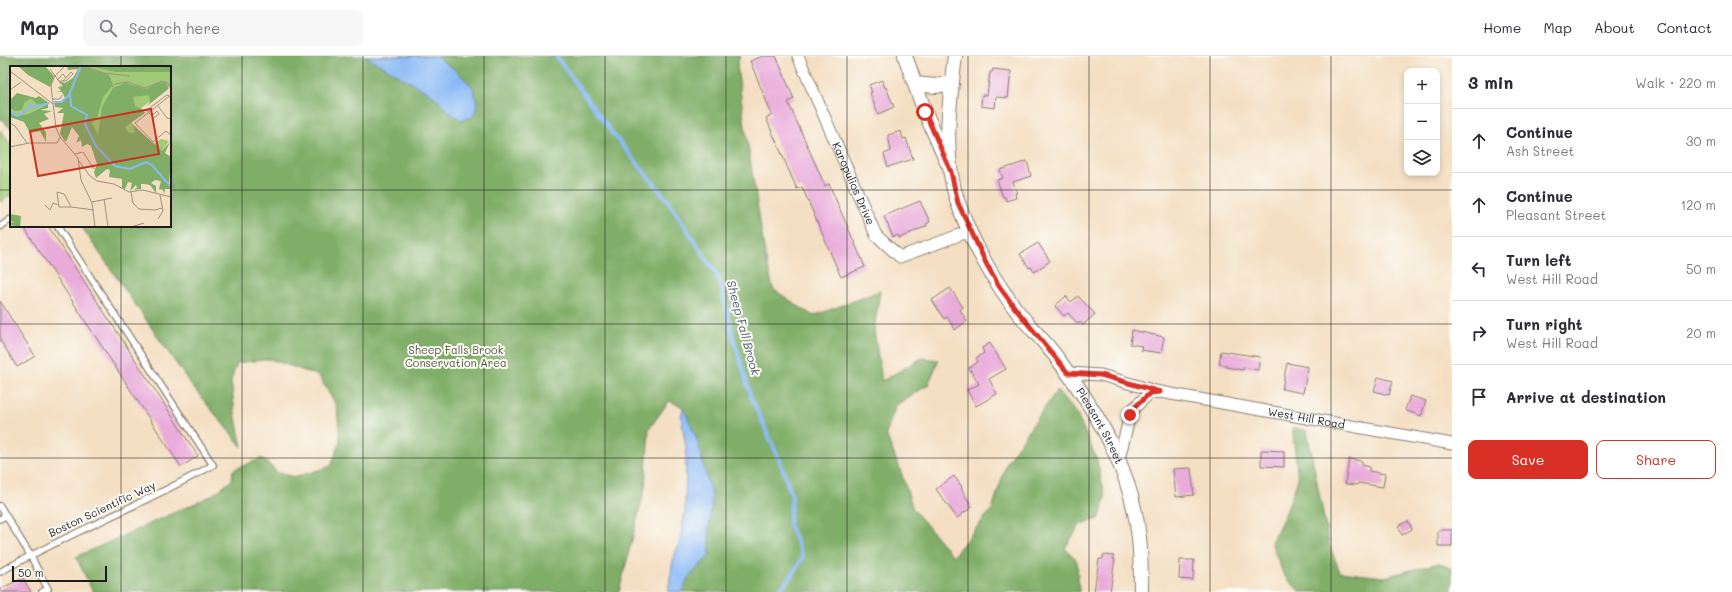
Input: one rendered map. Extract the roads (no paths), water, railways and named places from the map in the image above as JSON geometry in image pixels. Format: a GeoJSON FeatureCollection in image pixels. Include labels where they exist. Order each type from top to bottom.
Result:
{"type":"FeatureCollection","features":[{"type":"Feature","properties":{"kind":"street","name":"Karopulios Drive"},"geometry":{"type":"LineString","coordinates":[[798,56],[876,234],[900,257],[970,231]]}},
{"type":"Feature","properties":{"kind":"street"},"geometry":{"type":"LineString","coordinates":[[905,56],[925,112],[951,172]]}},
{"type":"Feature","properties":{"kind":"street","name":"Pleasant Street"},"geometry":{"type":"LineString","coordinates":[[955,56],[949,142],[951,172],[958,203],[970,231],[999,286],[1068,373],[1099,419],[1119,459],[1132,503],[1139,537],[1140,592]]}},
{"type":"Feature","properties":{"kind":"street"},"geometry":{"type":"LineString","coordinates":[[915,84],[935,86],[952,84]]}},
{"type":"Feature","properties":{"kind":"street","name":"West Hill Road"},"geometry":{"type":"LineString","coordinates":[[1068,373],[1101,375],[1160,392],[1452,444]]}},
{"type":"Feature","properties":{"kind":"street"},"geometry":{"type":"LineString","coordinates":[[1119,459],[1130,415],[1135,407],[1150,393],[1160,392]]}},
{"type":"Feature","properties":{"kind":"lane"},"geometry":{"type":"LineString","coordinates":[[0,227],[10,220]]}},
{"type":"Feature","properties":{"kind":"lane","name":"Boston Scientific Way"},"geometry":{"type":"LineString","coordinates":[[0,572],[30,555],[178,484],[213,465],[58,227]]}},
{"type":"Feature","properties":{"kind":"lane"},"geometry":{"type":"LineString","coordinates":[[0,506],[30,555],[48,589],[42,592]]}},
{"type":"Feature","properties":{"kind":"lane"},"geometry":{"type":"LineString","coordinates":[[0,518],[6,515]]}},
{"type":"Feature","properties":{"kind":"water"},"geometry":{"type":"Polygon","coordinates":[[[365,56],[436,56],[454,69],[473,87],[477,105],[473,117],[461,120],[449,112],[434,96],[365,56]]]}},
{"type":"Feature","properties":{"kind":"water"},"geometry":{"type":"Polygon","coordinates":[[[683,407],[697,439],[712,498],[709,532],[710,555],[688,578],[682,592],[668,592],[673,560],[679,543],[685,512],[686,448],[681,417],[683,407]]]}},
{"type":"Feature","properties":{"kind":"waterway","name":"Sheep Fall Brook"},"geometry":{"type":"LineString","coordinates":[[556,56],[613,134],[669,202],[720,280],[731,329],[751,397],[780,461],[792,496],[789,524],[803,557],[792,575],[778,592]]}},
{"type":"Feature","properties":{"kind":"park label","name":"Sheep Falls Brook Conservation Area"},"geometry":{"type":"Point","coordinates":[456,356]}}]}
